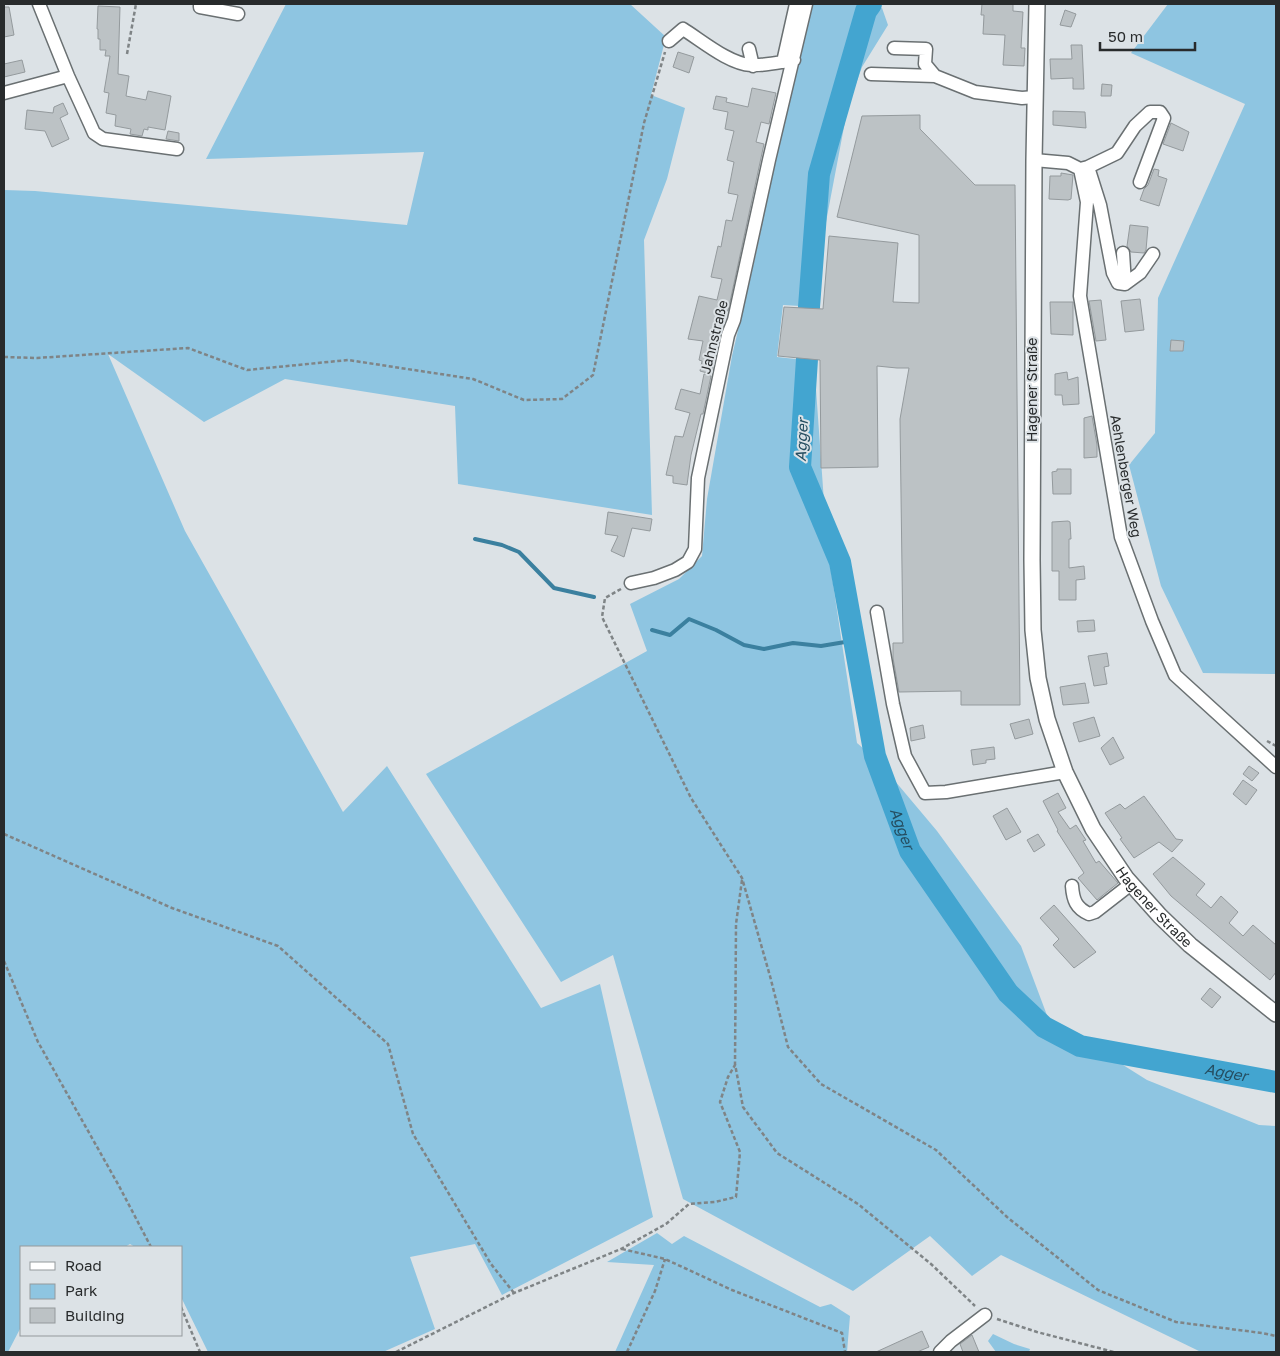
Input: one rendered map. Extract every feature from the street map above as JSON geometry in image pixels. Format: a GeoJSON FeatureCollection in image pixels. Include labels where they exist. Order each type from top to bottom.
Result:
{"type":"FeatureCollection","features":[{"type":"Feature","properties":{"kind":"main road","name":"Hagener Straße"},"geometry":{"type":"LineString","coordinates":[[1037,4],[1034,160],[1033,630],[1038,678],[1047,720],[1065,772],[1093,829],[1131,884],[1187,949],[1276,1014]]}},
{"type":"Feature","properties":{"kind":"street"},"geometry":{"type":"LineString","coordinates":[[40,4],[68,76],[94,133],[104,139],[177,149]]}},
{"type":"Feature","properties":{"kind":"street"},"geometry":{"type":"LineString","coordinates":[[200,4],[200,7],[238,14]]}},
{"type":"Feature","properties":{"kind":"street"},"geometry":{"type":"LineString","coordinates":[[669,41],[683,29],[731,59],[753,66],[788,61],[796,4]]}},
{"type":"Feature","properties":{"kind":"street","name":"Jahnstraße"},"geometry":{"type":"LineString","coordinates":[[631,583],[654,578],[675,570],[688,562],[695,549],[698,478],[728,335],[734,320],[769,160],[788,61],[806,4]]}},
{"type":"Feature","properties":{"kind":"street"},"geometry":{"type":"LineString","coordinates":[[894,48],[926,49],[925,64],[935,76]]}},
{"type":"Feature","properties":{"kind":"street"},"geometry":{"type":"LineString","coordinates":[[749,50],[753,66]]}},
{"type":"Feature","properties":{"kind":"street"},"geometry":{"type":"LineString","coordinates":[[871,74],[935,76],[975,92],[1022,98],[1035,97]]}},
{"type":"Feature","properties":{"kind":"street"},"geometry":{"type":"LineString","coordinates":[[4,93],[68,76]]}},
{"type":"Feature","properties":{"kind":"street"},"geometry":{"type":"LineString","coordinates":[[1034,160],[1068,163],[1084,168],[1117,153],[1135,126],[1150,112],[1160,112],[1164,118],[1140,182]]}},
{"type":"Feature","properties":{"kind":"street"},"geometry":{"type":"LineString","coordinates":[[1084,168],[1100,205],[1113,273],[1118,282],[1125,284]]}},
{"type":"Feature","properties":{"kind":"street","name":"Aehlenberger Weg"},"geometry":{"type":"LineString","coordinates":[[1084,168],[1087,202],[1080,296],[1120,537],[1152,621],[1175,674],[1276,767]]}},
{"type":"Feature","properties":{"kind":"street"},"geometry":{"type":"LineString","coordinates":[[1123,253],[1125,284]]}},
{"type":"Feature","properties":{"kind":"street"},"geometry":{"type":"LineString","coordinates":[[1125,284],[1140,273],[1153,254]]}},
{"type":"Feature","properties":{"kind":"street"},"geometry":{"type":"LineString","coordinates":[[876,612],[905,756],[925,793],[946,792],[1065,772]]}},
{"type":"Feature","properties":{"kind":"street"},"geometry":{"type":"LineString","coordinates":[[1072,886],[1077,906],[1081,911],[1089,914],[1095,912],[1131,884]]}},
{"type":"Feature","properties":{"kind":"street"},"geometry":{"type":"LineString","coordinates":[[940,1352],[951,1341],[985,1315]]}},
{"type":"Feature","properties":{"kind":"path"},"geometry":{"type":"LineString","coordinates":[[127,54],[136,4]]}},
{"type":"Feature","properties":{"kind":"path"},"geometry":{"type":"LineString","coordinates":[[4,357],[37,358],[188,348],[247,370],[348,360],[473,379],[524,400],[562,398],[593,375],[644,122],[669,41]]}},
{"type":"Feature","properties":{"kind":"path"},"geometry":{"type":"LineString","coordinates":[[631,583],[605,598],[602,617],[691,798],[742,878],[788,1047],[821,1084],[936,1150],[1007,1217],[1098,1290],[1176,1322],[1276,1336]]}},
{"type":"Feature","properties":{"kind":"path"},"geometry":{"type":"LineString","coordinates":[[4,834],[172,908],[278,946],[388,1044],[413,1134],[491,1264],[514,1293]]}},
{"type":"Feature","properties":{"kind":"path"},"geometry":{"type":"LineString","coordinates":[[742,878],[736,924],[735,1064],[743,1107],[777,1153],[858,1204],[930,1264],[985,1315],[1037,1332],[1114,1352]]}},
{"type":"Feature","properties":{"kind":"path"},"geometry":{"type":"LineString","coordinates":[[4,961],[38,1042],[150,1246]]}},
{"type":"Feature","properties":{"kind":"path"},"geometry":{"type":"LineString","coordinates":[[396,1352],[514,1293],[621,1248],[666,1224],[689,1204],[715,1202],[736,1197],[740,1152],[720,1102],[735,1064]]}},
{"type":"Feature","properties":{"kind":"path"},"geometry":{"type":"LineString","coordinates":[[621,1248],[665,1259],[732,1290],[842,1333],[845,1352]]}},
{"type":"Feature","properties":{"kind":"path"},"geometry":{"type":"LineString","coordinates":[[626,1352],[655,1291],[665,1259]]}},
{"type":"Feature","properties":{"kind":"path"},"geometry":{"type":"LineString","coordinates":[[182,1309],[200,1352]]}},
{"type":"Feature","properties":{"kind":"green space"},"geometry":{"type":"Polygon","coordinates":[[[286,4],[630,4],[666,37],[651,95],[685,108],[667,179],[644,240],[652,515],[458,484],[455,406],[285,379],[204,422],[108,354],[185,531],[343,812],[387,766],[541,1008],[600,984],[653,1217],[502,1295],[475,1244],[410,1257],[435,1329],[383,1352],[208,1352],[182,1299],[182,1246],[133,1246],[130,1244],[127,1246],[20,1246],[20,1329],[8,1352],[4,1352],[4,190],[35,191],[407,225],[424,152],[206,159],[286,4]]]}},
{"type":"Feature","properties":{"kind":"green space"},"geometry":{"type":"Polygon","coordinates":[[[812,4],[873,4],[882,8],[888,25],[862,67],[848,106],[826,222],[817,307],[783,305],[777,357],[814,361],[827,544],[857,743],[879,762],[937,831],[1021,946],[1048,1018],[1147,1080],[1259,1125],[1276,1126],[1276,1352],[1201,1352],[1001,1255],[972,1276],[930,1236],[853,1291],[683,1199],[613,955],[561,982],[426,774],[647,651],[630,604],[679,579],[702,556],[707,499],[732,356],[755,258],[797,57],[812,4]]]}},
{"type":"Feature","properties":{"kind":"green space"},"geometry":{"type":"Polygon","coordinates":[[[1168,4],[1276,4],[1276,674],[1203,673],[1161,586],[1129,465],[1155,433],[1158,298],[1245,104],[1131,53],[1168,4]]]}},
{"type":"Feature","properties":{"kind":"green space"},"geometry":{"type":"Polygon","coordinates":[[[657,1233],[672,1244],[684,1236],[820,1307],[831,1304],[850,1316],[847,1352],[615,1352],[654,1265],[607,1262],[657,1233]]]}},
{"type":"Feature","properties":{"kind":"green space"},"geometry":{"type":"Polygon","coordinates":[[[993,1334],[1030,1349],[1029,1352],[996,1352],[988,1341],[993,1334]]]}},
{"type":"Feature","properties":{"kind":"building"},"geometry":{"type":"Polygon","coordinates":[[[982,4],[1013,4],[1013,11],[1023,12],[1021,48],[1025,48],[1024,66],[1003,65],[1005,35],[983,34],[984,15],[981,15],[982,4]]]}},
{"type":"Feature","properties":{"kind":"building"},"geometry":{"type":"Polygon","coordinates":[[[98,6],[120,7],[118,74],[129,76],[126,96],[146,100],[148,91],[171,96],[165,130],[148,127],[148,130],[144,129],[142,136],[130,134],[131,129],[115,126],[116,115],[106,113],[109,93],[104,92],[110,56],[105,56],[106,50],[100,50],[100,39],[98,39],[97,29],[98,6]]]}},
{"type":"Feature","properties":{"kind":"building"},"geometry":{"type":"Polygon","coordinates":[[[4,7],[9,7],[14,35],[4,37],[4,7]]]}},
{"type":"Feature","properties":{"kind":"building"},"geometry":{"type":"Polygon","coordinates":[[[1065,10],[1076,14],[1071,27],[1060,25],[1065,10]]]}},
{"type":"Feature","properties":{"kind":"building"},"geometry":{"type":"Polygon","coordinates":[[[1071,45],[1082,45],[1084,89],[1073,89],[1073,78],[1051,79],[1050,59],[1072,59],[1071,45]]]}},
{"type":"Feature","properties":{"kind":"building"},"geometry":{"type":"Polygon","coordinates":[[[678,52],[694,57],[689,73],[673,67],[678,52]]]}},
{"type":"Feature","properties":{"kind":"building"},"geometry":{"type":"Polygon","coordinates":[[[22,60],[25,72],[4,77],[4,64],[22,60]]]}},
{"type":"Feature","properties":{"kind":"building"},"geometry":{"type":"Polygon","coordinates":[[[1102,84],[1112,85],[1111,96],[1101,96],[1102,84]]]}},
{"type":"Feature","properties":{"kind":"building"},"geometry":{"type":"Polygon","coordinates":[[[752,88],[776,93],[769,124],[761,122],[756,142],[764,144],[728,311],[724,310],[711,374],[700,371],[702,361],[699,360],[703,341],[688,339],[699,296],[717,300],[722,279],[711,277],[718,246],[721,247],[726,220],[732,221],[738,195],[728,193],[734,162],[727,160],[734,131],[725,129],[728,112],[713,109],[716,96],[727,98],[726,102],[748,107],[752,88]]]}},
{"type":"Feature","properties":{"kind":"building"},"geometry":{"type":"Polygon","coordinates":[[[63,103],[68,114],[60,118],[69,139],[52,147],[45,131],[25,129],[27,110],[53,113],[54,107],[63,103]]]}},
{"type":"Feature","properties":{"kind":"building"},"geometry":{"type":"Polygon","coordinates":[[[1053,111],[1085,112],[1086,128],[1053,125],[1053,111]]]}},
{"type":"Feature","properties":{"kind":"building"},"geometry":{"type":"Polygon","coordinates":[[[920,115],[920,129],[975,185],[1015,185],[1020,705],[961,705],[961,691],[899,692],[893,658],[893,643],[903,643],[900,419],[909,368],[877,366],[878,467],[821,468],[820,360],[778,356],[784,307],[823,309],[829,236],[898,243],[893,302],[919,303],[919,235],[837,217],[862,116],[920,115]]]}},
{"type":"Feature","properties":{"kind":"building"},"geometry":{"type":"Polygon","coordinates":[[[1171,123],[1189,132],[1183,151],[1163,144],[1171,123]]]}},
{"type":"Feature","properties":{"kind":"building"},"geometry":{"type":"Polygon","coordinates":[[[168,131],[179,133],[179,141],[166,139],[168,131]]]}},
{"type":"Feature","properties":{"kind":"building"},"geometry":{"type":"Polygon","coordinates":[[[1154,169],[1159,170],[1158,176],[1167,179],[1159,206],[1140,200],[1154,169]]]}},
{"type":"Feature","properties":{"kind":"building"},"geometry":{"type":"Polygon","coordinates":[[[1061,173],[1073,175],[1071,199],[1049,199],[1050,176],[1061,176],[1061,173]]]}},
{"type":"Feature","properties":{"kind":"building"},"geometry":{"type":"Polygon","coordinates":[[[1130,225],[1148,227],[1146,250],[1144,253],[1131,252],[1127,246],[1130,225]]]}},
{"type":"Feature","properties":{"kind":"building"},"geometry":{"type":"Polygon","coordinates":[[[1140,299],[1144,330],[1125,332],[1121,301],[1140,299]]]}},
{"type":"Feature","properties":{"kind":"building"},"geometry":{"type":"Polygon","coordinates":[[[1101,300],[1106,340],[1096,341],[1089,301],[1101,300]]]}},
{"type":"Feature","properties":{"kind":"building"},"geometry":{"type":"Polygon","coordinates":[[[1050,302],[1073,302],[1073,335],[1051,334],[1050,302]]]}},
{"type":"Feature","properties":{"kind":"building"},"geometry":{"type":"Polygon","coordinates":[[[1171,340],[1184,341],[1183,351],[1170,351],[1171,340]]]}},
{"type":"Feature","properties":{"kind":"building"},"geometry":{"type":"Polygon","coordinates":[[[1067,372],[1068,380],[1078,377],[1079,404],[1063,405],[1062,395],[1055,395],[1055,374],[1067,372]]]}},
{"type":"Feature","properties":{"kind":"building"},"geometry":{"type":"Polygon","coordinates":[[[704,374],[711,376],[703,414],[701,414],[691,455],[687,485],[673,483],[673,476],[666,475],[675,436],[683,437],[690,413],[675,409],[681,389],[700,394],[704,374]]]}},
{"type":"Feature","properties":{"kind":"building"},"geometry":{"type":"Polygon","coordinates":[[[1092,416],[1097,457],[1084,458],[1084,418],[1092,416]]]}},
{"type":"Feature","properties":{"kind":"building"},"geometry":{"type":"Polygon","coordinates":[[[1057,469],[1071,469],[1071,494],[1053,494],[1052,472],[1057,471],[1057,469]]]}},
{"type":"Feature","properties":{"kind":"building"},"geometry":{"type":"Polygon","coordinates":[[[608,512],[652,519],[650,531],[632,528],[624,557],[611,551],[618,536],[605,534],[608,512]]]}},
{"type":"Feature","properties":{"kind":"building"},"geometry":{"type":"Polygon","coordinates":[[[1052,522],[1070,522],[1071,539],[1069,539],[1069,568],[1084,566],[1085,579],[1076,580],[1076,600],[1059,600],[1059,571],[1052,571],[1052,522]]]}},
{"type":"Feature","properties":{"kind":"building"},"geometry":{"type":"Polygon","coordinates":[[[1094,620],[1095,631],[1078,632],[1077,621],[1094,620]]]}},
{"type":"Feature","properties":{"kind":"building"},"geometry":{"type":"Polygon","coordinates":[[[1107,653],[1109,666],[1104,667],[1107,684],[1094,686],[1088,656],[1107,653]]]}},
{"type":"Feature","properties":{"kind":"building"},"geometry":{"type":"Polygon","coordinates":[[[1085,683],[1089,703],[1063,705],[1060,687],[1085,683]]]}},
{"type":"Feature","properties":{"kind":"building"},"geometry":{"type":"Polygon","coordinates":[[[1094,717],[1100,736],[1079,742],[1073,723],[1094,717]]]}},
{"type":"Feature","properties":{"kind":"building"},"geometry":{"type":"Polygon","coordinates":[[[1029,719],[1033,734],[1015,739],[1010,724],[1029,719]]]}},
{"type":"Feature","properties":{"kind":"building"},"geometry":{"type":"Polygon","coordinates":[[[923,725],[925,738],[911,741],[910,728],[923,725]]]}},
{"type":"Feature","properties":{"kind":"building"},"geometry":{"type":"Polygon","coordinates":[[[1113,737],[1124,758],[1110,765],[1101,748],[1113,737]]]}},
{"type":"Feature","properties":{"kind":"building"},"geometry":{"type":"Polygon","coordinates":[[[994,747],[995,759],[973,765],[971,750],[994,747]]]}},
{"type":"Feature","properties":{"kind":"building"},"geometry":{"type":"Polygon","coordinates":[[[1249,766],[1259,773],[1252,781],[1243,774],[1249,766]]]}},
{"type":"Feature","properties":{"kind":"building"},"geometry":{"type":"Polygon","coordinates":[[[1243,780],[1257,790],[1246,805],[1233,794],[1243,780]]]}},
{"type":"Feature","properties":{"kind":"building"},"geometry":{"type":"Polygon","coordinates":[[[1058,793],[1066,808],[1058,812],[1070,829],[1076,825],[1086,840],[1083,841],[1096,863],[1099,861],[1118,883],[1097,900],[1078,878],[1084,873],[1057,831],[1043,801],[1058,793]]]}},
{"type":"Feature","properties":{"kind":"building"},"geometry":{"type":"Polygon","coordinates":[[[1144,796],[1176,839],[1183,840],[1172,852],[1159,842],[1134,858],[1105,813],[1120,804],[1125,809],[1144,796]]]}},
{"type":"Feature","properties":{"kind":"building"},"geometry":{"type":"Polygon","coordinates":[[[1007,808],[1021,832],[1006,840],[993,816],[1007,808]]]}},
{"type":"Feature","properties":{"kind":"building"},"geometry":{"type":"Polygon","coordinates":[[[1038,834],[1045,845],[1034,852],[1027,840],[1038,834]]]}},
{"type":"Feature","properties":{"kind":"building"},"geometry":{"type":"Polygon","coordinates":[[[1173,857],[1205,884],[1196,895],[1211,908],[1221,896],[1238,912],[1229,923],[1243,936],[1253,925],[1276,945],[1276,972],[1270,980],[1171,896],[1153,874],[1173,857]]]}},
{"type":"Feature","properties":{"kind":"building"},"geometry":{"type":"Polygon","coordinates":[[[1054,905],[1096,952],[1074,968],[1053,945],[1059,939],[1040,918],[1054,905]]]}},
{"type":"Feature","properties":{"kind":"building"},"geometry":{"type":"Polygon","coordinates":[[[1210,988],[1221,997],[1212,1008],[1201,999],[1210,988]]]}},
{"type":"Feature","properties":{"kind":"building"},"geometry":{"type":"Polygon","coordinates":[[[922,1331],[929,1347],[917,1352],[876,1352],[922,1331]]]}},
{"type":"Feature","properties":{"kind":"building"},"geometry":{"type":"Polygon","coordinates":[[[972,1335],[979,1352],[963,1352],[960,1344],[972,1335]]]}},
{"type":"Feature","properties":{"kind":"waterway","name":"Agger"},"geometry":{"type":"LineString","coordinates":[[809,307],[819,174],[866,11],[871,4]]}},
{"type":"Feature","properties":{"kind":"waterway","name":"Agger"},"geometry":{"type":"LineString","coordinates":[[807,359],[800,467],[840,562],[875,756],[910,851],[1008,993],[1044,1027],[1080,1046],[1276,1082]]}},
{"type":"Feature","properties":{"kind":"waterway"},"geometry":{"type":"LineString","coordinates":[[475,539],[502,545],[519,552],[554,588],[594,597]]}},
{"type":"Feature","properties":{"kind":"waterway"},"geometry":{"type":"LineString","coordinates":[[652,630],[670,635],[689,619],[716,630],[744,645],[764,649],[793,643],[821,646],[845,642],[857,654]]}}]}
